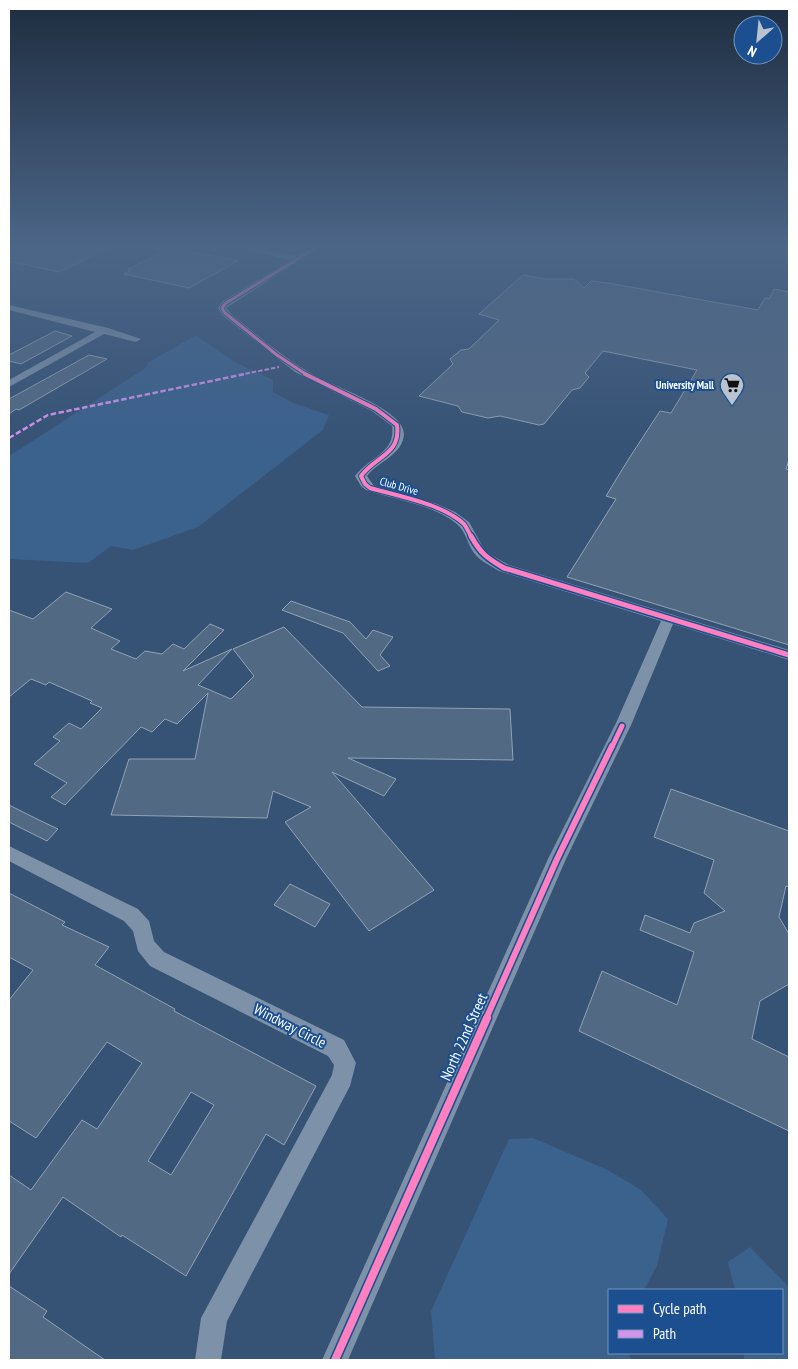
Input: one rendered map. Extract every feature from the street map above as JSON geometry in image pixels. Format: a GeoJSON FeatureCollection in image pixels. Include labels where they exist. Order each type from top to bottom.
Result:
{"type":"FeatureCollection","features":[{"type":"Feature","properties":{"kind":"street"},"geometry":{"type":"LineString","coordinates":[[30,313],[136,339]]}},
{"type":"Feature","properties":{"kind":"street","name":"Club Drive"},"geometry":{"type":"LineString","coordinates":[[224,313],[285,362],[384,414],[390,422],[397,425],[397,439],[393,447],[380,461],[371,464],[361,476],[364,484],[375,490],[433,507],[451,515],[465,525],[479,551],[494,563],[515,572],[789,655]]}},
{"type":"Feature","properties":{"kind":"street"},"geometry":{"type":"LineString","coordinates":[[12,380],[104,330]]}},
{"type":"Feature","properties":{"kind":"street","name":"North 22nd Street"},"geometry":{"type":"LineString","coordinates":[[335,1360],[557,859],[624,723],[669,618]]}},
{"type":"Feature","properties":{"kind":"street","name":"Windway Circle"},"geometry":{"type":"LineString","coordinates":[[9,853],[131,915],[142,926],[145,946],[157,959],[336,1048],[345,1063],[342,1078],[214,1318],[208,1360]]}},
{"type":"Feature","properties":{"kind":"water"},"geometry":{"type":"Polygon","coordinates":[[[196,335],[233,361],[273,380],[273,392],[293,403],[329,415],[323,430],[198,527],[133,550],[111,546],[88,563],[9,559],[9,456],[144,369],[149,362],[196,335]]]}},
{"type":"Feature","properties":{"kind":"water"},"geometry":{"type":"Polygon","coordinates":[[[533,1138],[608,1170],[641,1190],[668,1219],[657,1266],[645,1289],[608,1289],[608,1354],[629,1354],[632,1360],[435,1360],[431,1311],[509,1139],[533,1138]]]}},
{"type":"Feature","properties":{"kind":"water"},"geometry":{"type":"Polygon","coordinates":[[[750,1247],[789,1287],[789,1360],[744,1360],[744,1354],[783,1354],[783,1289],[735,1289],[728,1262],[750,1247]]]}},
{"type":"Feature","properties":{"kind":"building","name":"University Mall"},"geometry":{"type":"Polygon","coordinates":[[[789,313],[789,460],[786,469],[789,470],[789,645],[567,577],[616,499],[606,496],[628,460],[660,411],[671,413],[697,370],[603,351],[585,373],[589,377],[580,388],[572,390],[544,424],[539,425],[500,416],[488,418],[462,412],[458,406],[419,396],[453,364],[450,359],[461,350],[469,349],[499,320],[479,314],[789,313]]]}},
{"type":"Feature","properties":{"kind":"building"},"geometry":{"type":"Polygon","coordinates":[[[55,331],[72,336],[21,364],[9,361],[9,355],[55,331]]]}},
{"type":"Feature","properties":{"kind":"building"},"geometry":{"type":"Polygon","coordinates":[[[89,355],[107,359],[9,414],[9,399],[89,355]]]}},
{"type":"Feature","properties":{"kind":"building"},"geometry":{"type":"Polygon","coordinates":[[[66,592],[112,609],[91,628],[120,641],[111,649],[136,659],[145,651],[162,654],[173,644],[184,649],[210,624],[224,630],[183,671],[232,649],[198,685],[231,699],[254,676],[233,649],[284,627],[362,707],[510,709],[513,760],[348,758],[396,779],[384,796],[332,772],[434,890],[369,931],[285,822],[311,807],[273,791],[267,818],[111,815],[129,759],[195,759],[208,693],[177,724],[165,719],[152,732],[141,727],[65,805],[51,797],[67,783],[34,764],[60,741],[53,737],[69,723],[81,729],[102,708],[90,703],[92,701],[49,682],[46,685],[31,679],[9,697],[9,610],[33,619],[66,592]]]}},
{"type":"Feature","properties":{"kind":"building"},"geometry":{"type":"Polygon","coordinates":[[[291,601],[350,622],[366,639],[373,630],[393,637],[380,655],[390,666],[378,671],[343,633],[282,610],[291,601]]]}},
{"type":"Feature","properties":{"kind":"building"},"geometry":{"type":"Polygon","coordinates":[[[671,789],[789,831],[789,887],[786,886],[779,917],[789,934],[789,984],[760,1001],[752,1039],[789,1057],[789,1131],[579,1031],[602,971],[677,1005],[694,952],[640,930],[645,915],[690,933],[694,923],[725,911],[704,893],[714,860],[654,837],[671,789]]]}},
{"type":"Feature","properties":{"kind":"building"},"geometry":{"type":"Polygon","coordinates":[[[9,805],[58,829],[47,841],[9,822],[9,805]]]}},
{"type":"Feature","properties":{"kind":"building"},"geometry":{"type":"Polygon","coordinates":[[[290,884],[330,904],[315,927],[274,905],[290,884]]]}},
{"type":"Feature","properties":{"kind":"building"},"geometry":{"type":"Polygon","coordinates":[[[9,893],[65,922],[62,925],[109,947],[95,965],[175,1009],[174,1011],[316,1086],[284,1145],[266,1134],[186,1276],[122,1235],[121,1237],[63,1197],[9,1274],[9,1175],[31,1190],[82,1120],[97,1129],[142,1063],[107,1042],[36,1138],[9,1121],[9,1000],[33,970],[9,957],[9,893]],[[191,1092],[148,1161],[171,1175],[214,1105],[191,1092]]]}},
{"type":"Feature","properties":{"kind":"building"},"geometry":{"type":"Polygon","coordinates":[[[9,1286],[47,1311],[43,1317],[105,1360],[9,1360],[9,1286]]]}},
{"type":"Feature","properties":{"kind":"marked path"},"geometry":{"type":"LineString","coordinates":[[9,438],[48,415],[279,367]]}},
{"type":"Feature","properties":{"kind":"cycle path"},"geometry":{"type":"LineString","coordinates":[[225,313],[256,339],[299,370],[376,409],[397,425],[398,435],[392,449],[361,476],[365,484],[370,488],[433,507],[451,515],[465,525],[479,551],[486,558],[504,568],[789,655]]}},
{"type":"Feature","properties":{"kind":"cycle path"},"geometry":{"type":"LineString","coordinates":[[335,1360],[557,859],[622,726]]}},
{"type":"Feature","properties":{"kind":"place","name":"University Mall"},"geometry":{"type":"Point","coordinates":[732,406]}}]}
